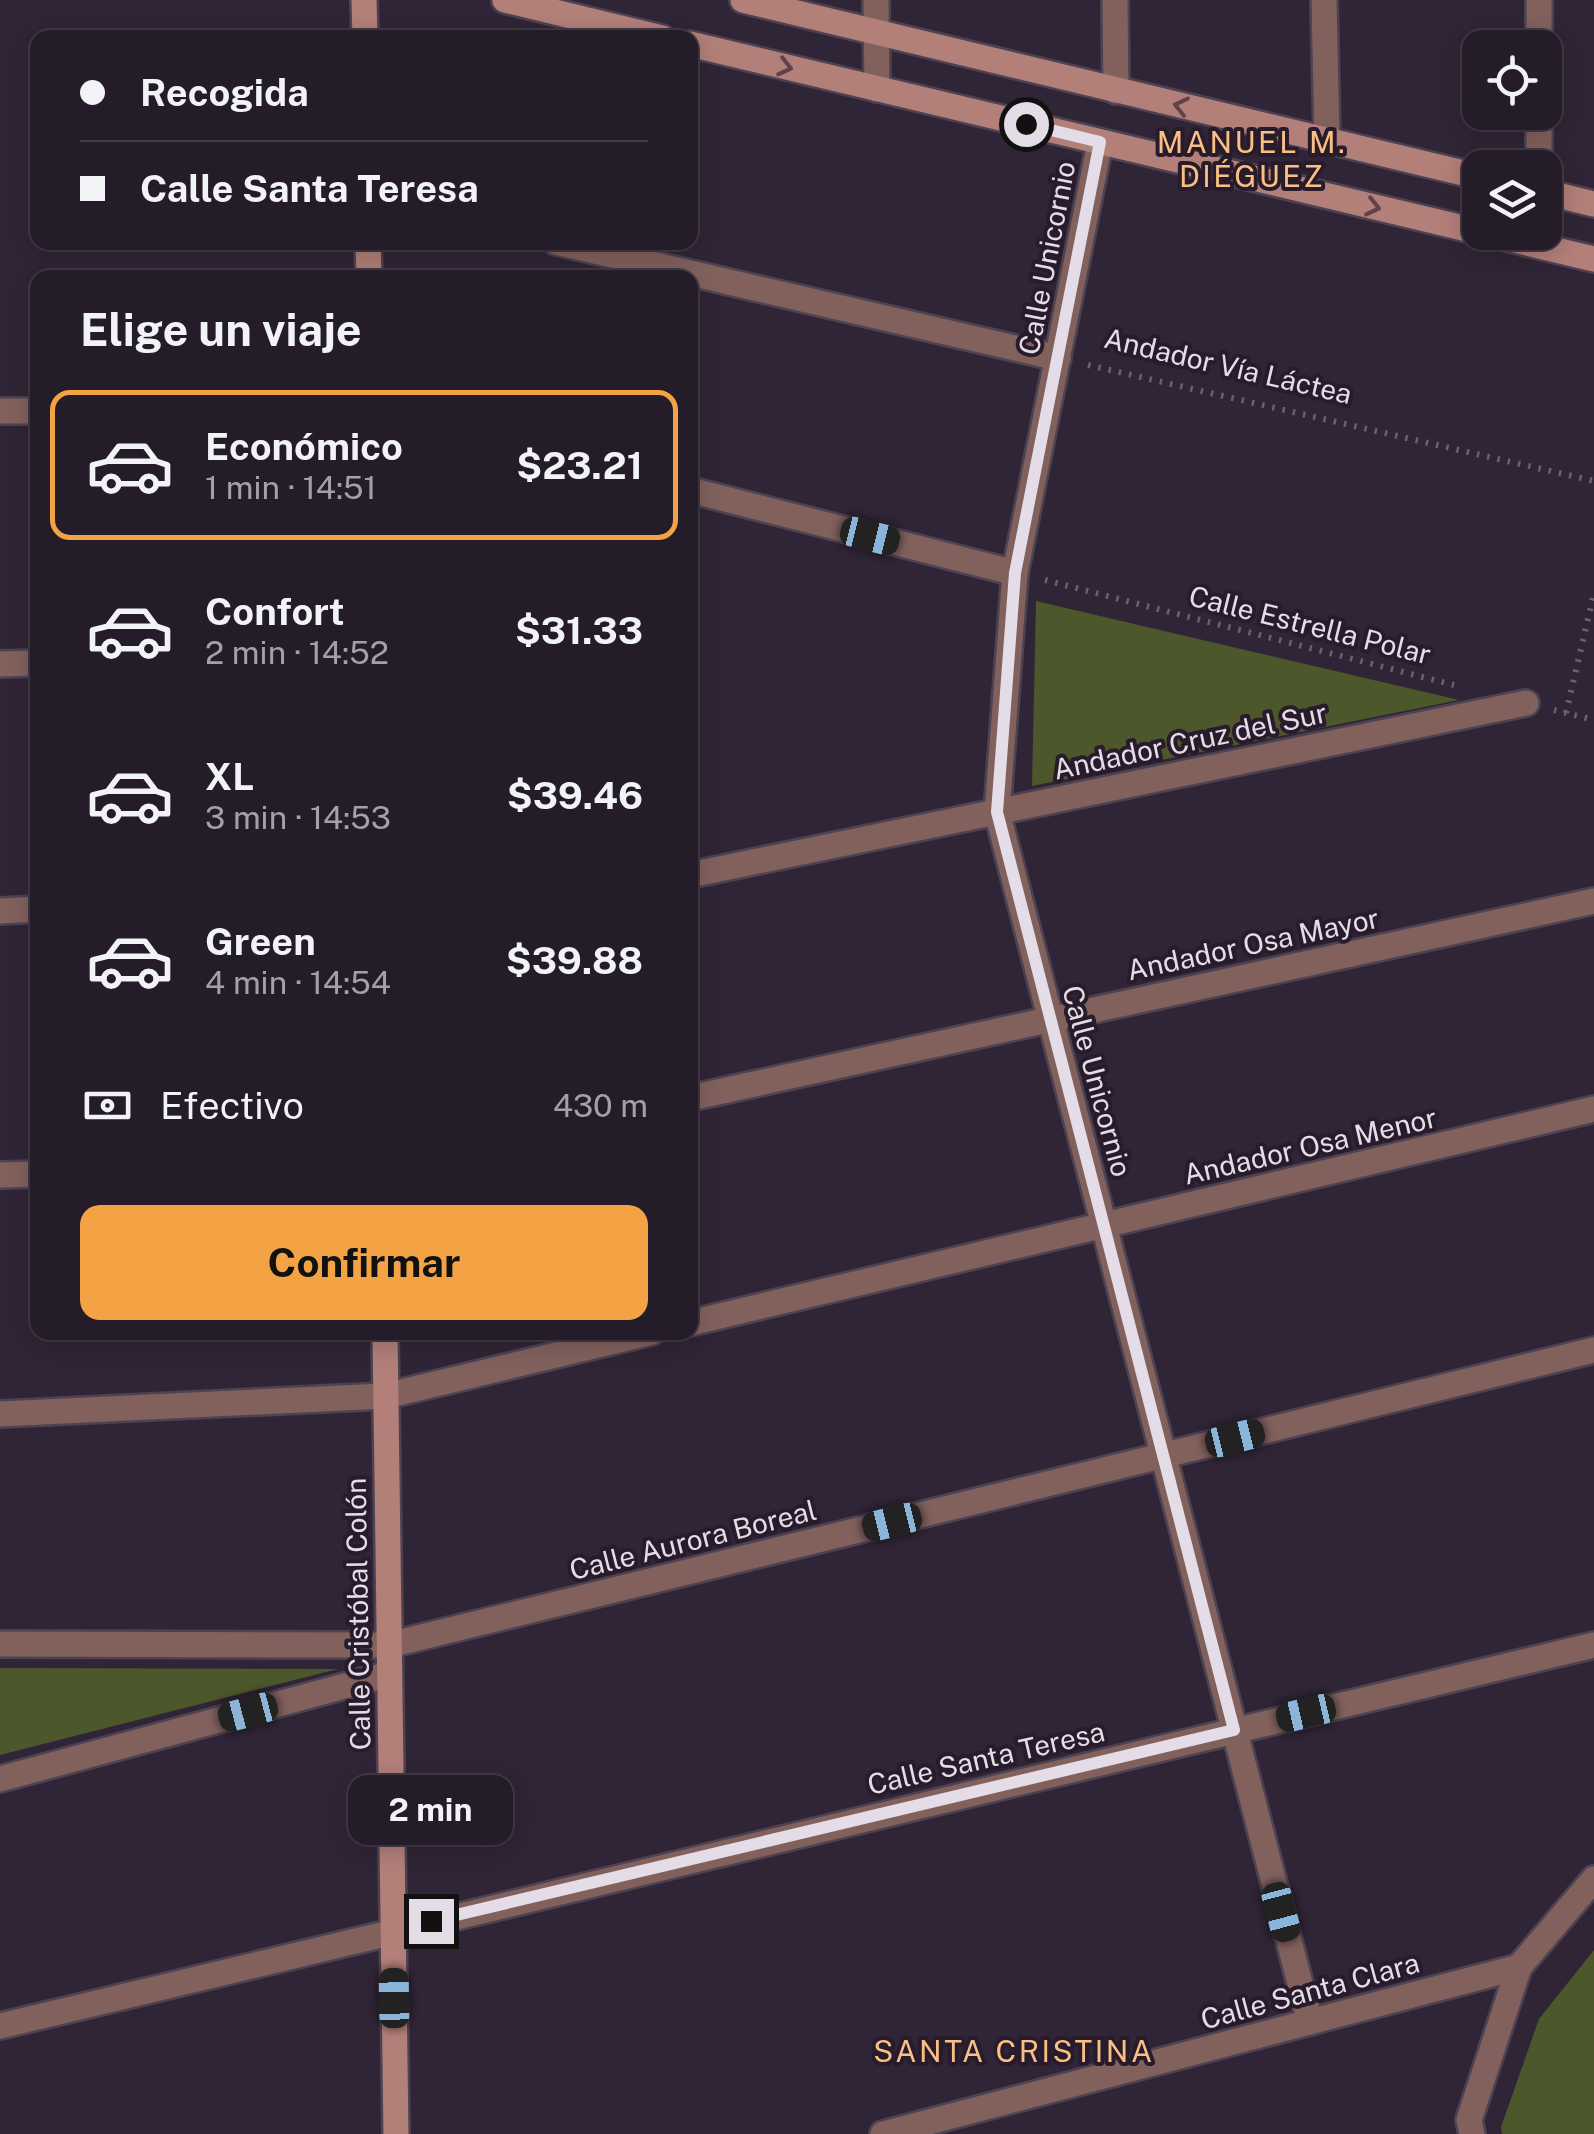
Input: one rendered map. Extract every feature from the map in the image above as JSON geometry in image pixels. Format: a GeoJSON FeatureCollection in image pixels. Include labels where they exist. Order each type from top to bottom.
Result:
{"type":"FeatureCollection","features":[{"type":"Feature","properties":{"kind":"street"},"geometry":{"type":"LineString","coordinates":[[364,0],[365,30]]}},
{"type":"Feature","properties":{"kind":"street"},"geometry":{"type":"LineString","coordinates":[[504,0],[629,30]]}},
{"type":"Feature","properties":{"kind":"street"},"geometry":{"type":"LineString","coordinates":[[743,0],[1462,172]]}},
{"type":"Feature","properties":{"kind":"street"},"geometry":{"type":"LineString","coordinates":[[876,0],[877,88]]}},
{"type":"Feature","properties":{"kind":"street"},"geometry":{"type":"LineString","coordinates":[[1115,0],[1116,90]]}},
{"type":"Feature","properties":{"kind":"street"},"geometry":{"type":"LineString","coordinates":[[1324,0],[1327,139]]}},
{"type":"Feature","properties":{"kind":"street"},"geometry":{"type":"LineString","coordinates":[[1539,0],[1539,30]]}},
{"type":"Feature","properties":{"kind":"street"},"geometry":{"type":"LineString","coordinates":[[698,46],[1462,228]]}},
{"type":"Feature","properties":{"kind":"street","name":"Calle Unicornio"},"geometry":{"type":"LineString","coordinates":[[1100,142],[1015,573],[997,812],[1310,2022]]}},
{"type":"Feature","properties":{"kind":"street"},"geometry":{"type":"LineString","coordinates":[[1562,191],[1594,190]]}},
{"type":"Feature","properties":{"kind":"street"},"geometry":{"type":"LineString","coordinates":[[1562,196],[1594,204]]}},
{"type":"Feature","properties":{"kind":"street"},"geometry":{"type":"LineString","coordinates":[[1562,248],[1594,259]]}},
{"type":"Feature","properties":{"kind":"street"},"geometry":{"type":"LineString","coordinates":[[591,250],[677,270]]}},
{"type":"Feature","properties":{"kind":"street"},"geometry":{"type":"LineString","coordinates":[[698,275],[1058,358]]}},
{"type":"Feature","properties":{"kind":"street"},"geometry":{"type":"LineString","coordinates":[[0,412],[30,411]]}},
{"type":"Feature","properties":{"kind":"street"},"geometry":{"type":"LineString","coordinates":[[698,492],[1015,573]]}},
{"type":"Feature","properties":{"kind":"street"},"geometry":{"type":"LineString","coordinates":[[0,664],[30,663]]}},
{"type":"Feature","properties":{"kind":"street","name":"Andador Cruz del Sur"},"geometry":{"type":"LineString","coordinates":[[698,872],[1526,703]]}},
{"type":"Feature","properties":{"kind":"street","name":"Andador Osa Mayor"},"geometry":{"type":"LineString","coordinates":[[698,1096],[1594,901]]}},
{"type":"Feature","properties":{"kind":"street"},"geometry":{"type":"LineString","coordinates":[[0,910],[30,909]]}},
{"type":"Feature","properties":{"kind":"street","name":"Andador Osa Menor"},"geometry":{"type":"LineString","coordinates":[[698,1322],[1594,1109]]}},
{"type":"Feature","properties":{"kind":"street"},"geometry":{"type":"LineString","coordinates":[[0,1175],[30,1174]]}},
{"type":"Feature","properties":{"kind":"street","name":"Calle Cristóbal Colón"},"geometry":{"type":"LineString","coordinates":[[384,1340],[396,2134]]}},
{"type":"Feature","properties":{"kind":"street"},"geometry":{"type":"LineString","coordinates":[[0,1414],[385,1396],[619,1340]]}},
{"type":"Feature","properties":{"kind":"street","name":"Calle Aurora Boreal"},"geometry":{"type":"LineString","coordinates":[[0,1644],[389,1645],[1594,1350]]}},
{"type":"Feature","properties":{"kind":"street","name":"Calle Santa Teresa"},"geometry":{"type":"LineString","coordinates":[[0,2026],[1594,1645]]}},
{"type":"Feature","properties":{"kind":"street"},"geometry":{"type":"LineString","coordinates":[[0,1780],[390,1674]]}},
{"type":"Feature","properties":{"kind":"street"},"geometry":{"type":"LineString","coordinates":[[1472,2134],[1469,2120],[1519,1967],[1594,1879]]}},
{"type":"Feature","properties":{"kind":"street","name":"Calle Santa Clara"},"geometry":{"type":"LineString","coordinates":[[884,2134],[1519,1967]]}},
{"type":"Feature","properties":{"kind":"path","name":"Andador Vía Láctea"},"geometry":{"type":"LineString","coordinates":[[1058,358],[1594,481]]}},
{"type":"Feature","properties":{"kind":"path","name":"Calle Estrella Polar"},"geometry":{"type":"LineString","coordinates":[[1015,573],[1470,688]]}},
{"type":"Feature","properties":{"kind":"path"},"geometry":{"type":"LineString","coordinates":[[1566,713],[1594,593]]}},
{"type":"Feature","properties":{"kind":"path"},"geometry":{"type":"LineString","coordinates":[[1526,703],[1594,720]]}},
{"type":"Feature","properties":{"kind":"green space"},"geometry":{"type":"Polygon","coordinates":[[[1036,601],[1459,700],[1032,786],[1036,601]]]}},
{"type":"Feature","properties":{"kind":"green space"},"geometry":{"type":"Polygon","coordinates":[[[0,1668],[338,1669],[0,1755],[0,1668]]]}},
{"type":"Feature","properties":{"kind":"green space"},"geometry":{"type":"Polygon","coordinates":[[[1594,1950],[1594,2134],[1502,2134],[1501,2127],[1539,2019],[1594,1950]]]}},
{"type":"Feature","properties":{"kind":"district","name":"MANUEL M. DIÉGUEZ"},"geometry":{"type":"Point","coordinates":[1252,160]}},
{"type":"Feature","properties":{"kind":"district","name":"SANTA CRISTINA"},"geometry":{"type":"Point","coordinates":[1014,2052]}},
{"type":"Feature","properties":{"kind":"route"},"geometry":{"type":"LineString","coordinates":[[431,1921],[1234,1730],[997,812],[1015,573],[1100,142],[1026,124]]}}]}
